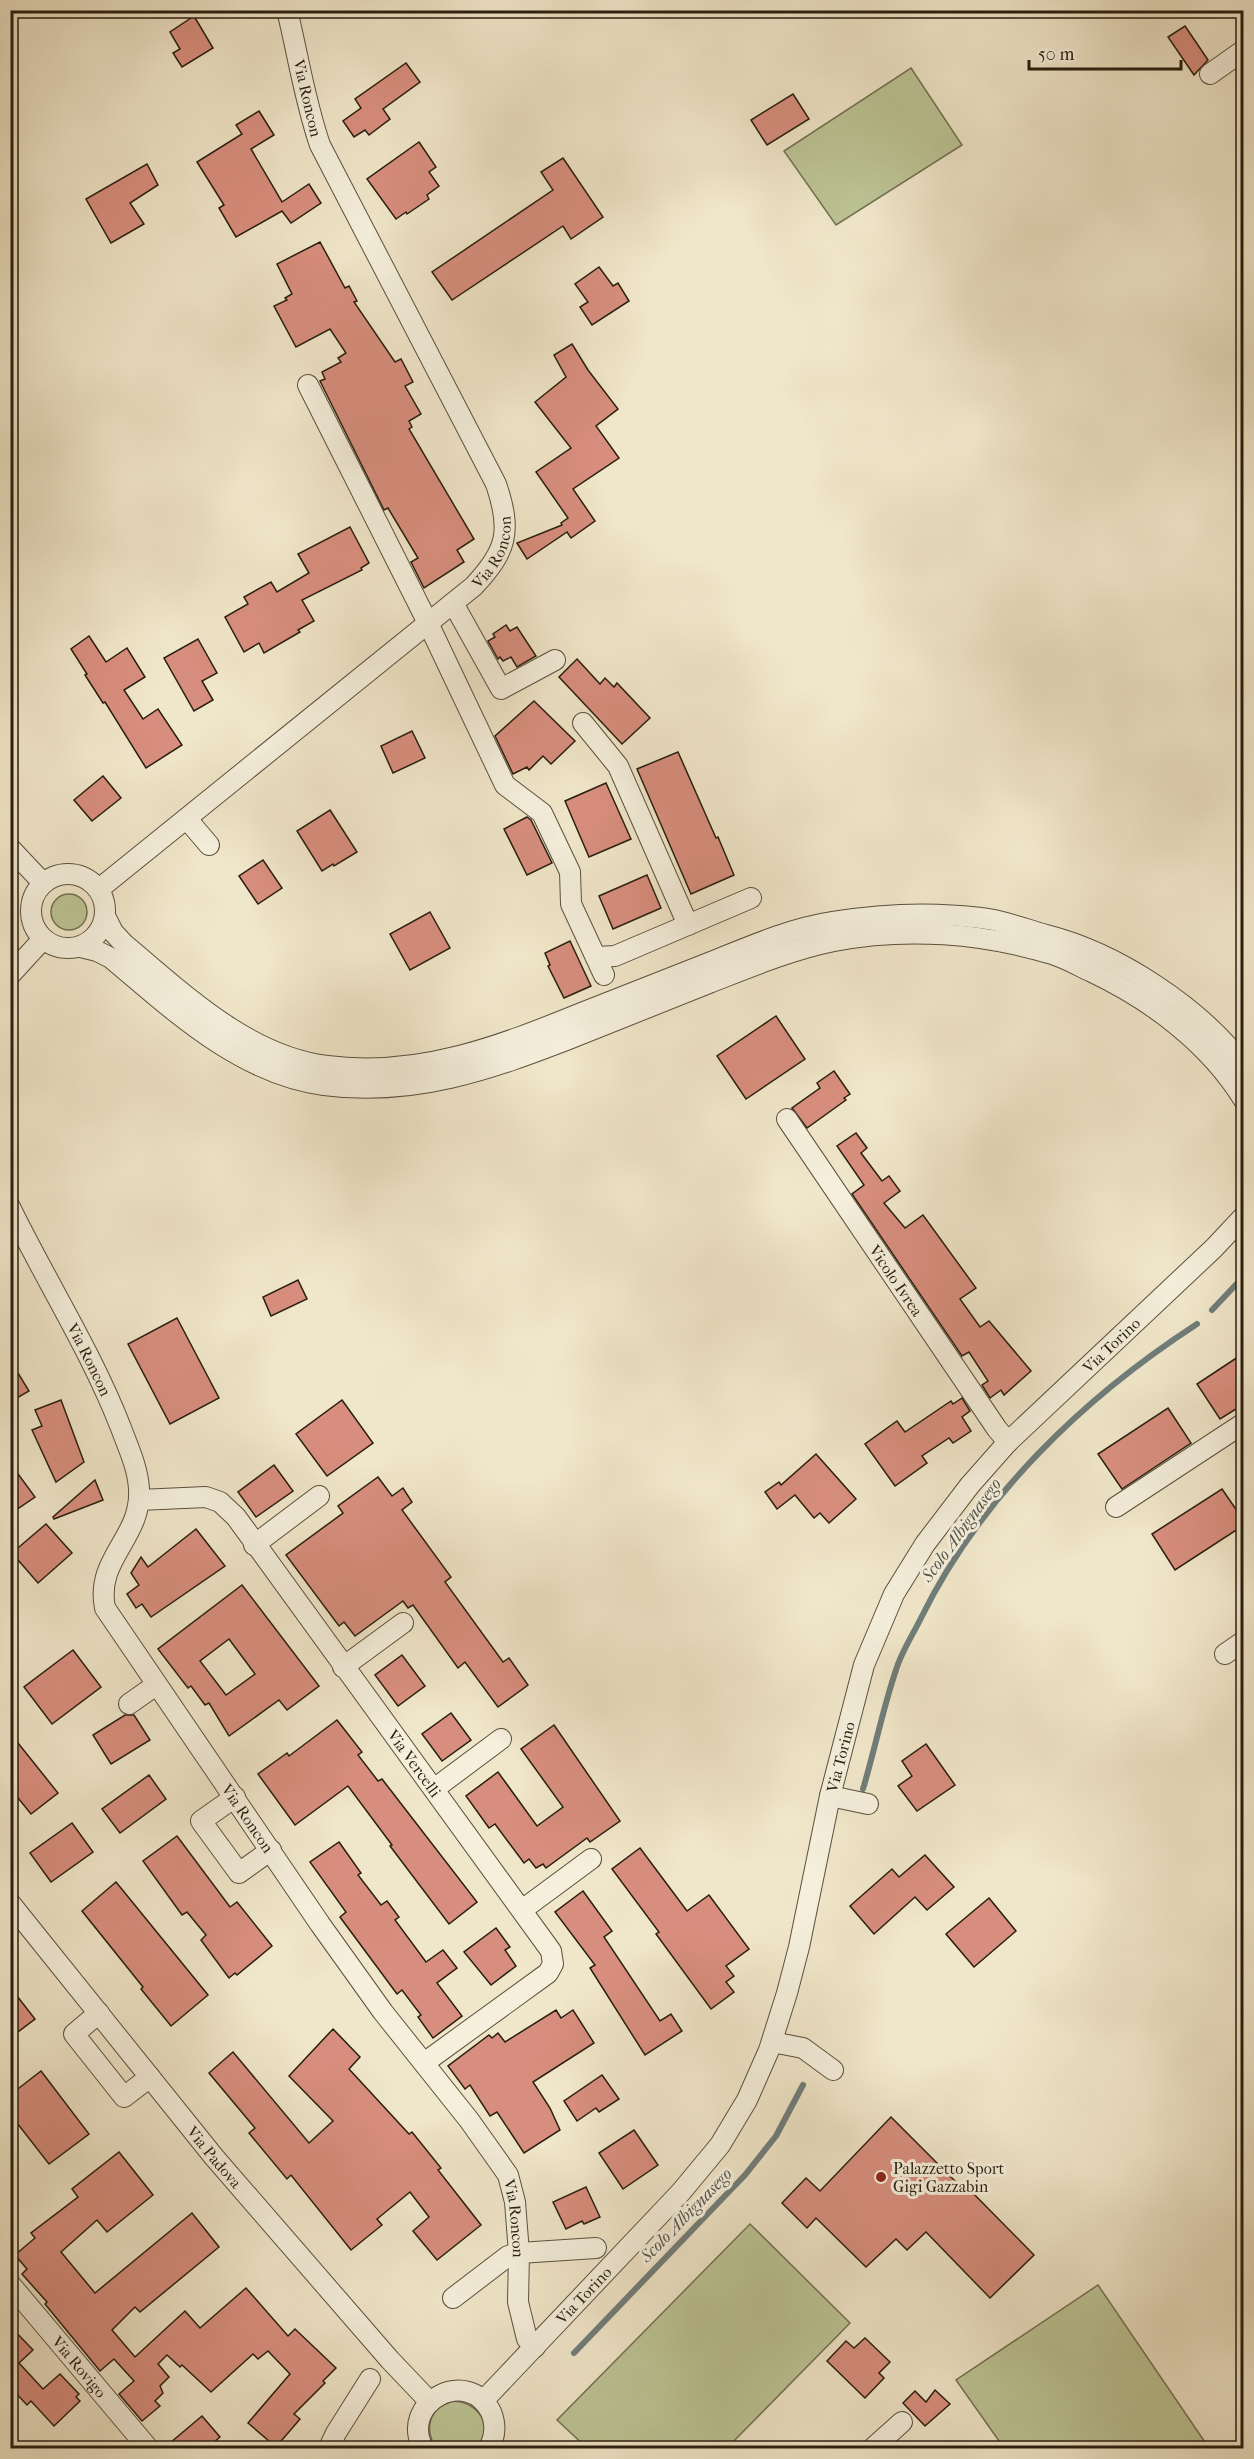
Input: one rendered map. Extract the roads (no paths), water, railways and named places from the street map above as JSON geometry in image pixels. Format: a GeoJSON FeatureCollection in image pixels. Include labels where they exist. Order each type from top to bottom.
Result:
{"type":"FeatureCollection","features":[{"type":"Feature","properties":{"kind":"street","name":"Via Roncon"},"geometry":{"type":"LineString","coordinates":[[99,889],[474,586],[493,565],[501,548],[505,525],[502,501],[482,456],[320,145],[311,120],[287,10]]}},
{"type":"Feature","properties":{"kind":"street"},"geometry":{"type":"LineString","coordinates":[[1210,74],[1244,50]]}},
{"type":"Feature","properties":{"kind":"street"},"geometry":{"type":"LineString","coordinates":[[308,385],[428,623],[505,785],[542,813],[570,872],[571,904],[604,975]]}},
{"type":"Feature","properties":{"kind":"street"},"geometry":{"type":"LineString","coordinates":[[453,603],[501,689],[555,660]]}},
{"type":"Feature","properties":{"kind":"street"},"geometry":{"type":"LineString","coordinates":[[583,723],[618,766],[688,925]]}},
{"type":"Feature","properties":{"kind":"street"},"geometry":{"type":"LineString","coordinates":[[187,819],[209,845]]}},
{"type":"Feature","properties":{"kind":"street"},"geometry":{"type":"LineString","coordinates":[[10,848],[44,883]]}},
{"type":"Feature","properties":{"kind":"street"},"geometry":{"type":"LineString","coordinates":[[1244,1066],[1219,1038],[1191,1013],[1152,983],[1116,960],[1063,939],[982,918],[899,914],[830,922],[766,940],[517,1039],[436,1063],[394,1069],[325,1066],[295,1059],[268,1049],[206,1011],[124,944],[113,932],[106,918],[104,898],[99,889],[86,878],[68,874],[59,875],[44,883],[37,891],[31,911],[32,922],[42,939],[61,948],[81,947],[111,958],[195,1026],[260,1066],[289,1078],[322,1085],[395,1088],[440,1082],[523,1057],[772,958],[834,941],[899,934],[980,937],[1055,954],[1104,978],[1152,1006],[1180,1027],[1222,1069],[1244,1100]]}},
{"type":"Feature","properties":{"kind":"street"},"geometry":{"type":"LineString","coordinates":[[596,957],[615,956],[751,898]]}},
{"type":"Feature","properties":{"kind":"street"},"geometry":{"type":"LineString","coordinates":[[81,947],[97,936],[106,918]]}},
{"type":"Feature","properties":{"kind":"street"},"geometry":{"type":"LineString","coordinates":[[10,975],[42,939]]}},
{"type":"Feature","properties":{"kind":"street","name":"Vicolo Ivrea"},"geometry":{"type":"LineString","coordinates":[[787,1119],[1008,1442]]}},
{"type":"Feature","properties":{"kind":"street","name":"Via Roncon"},"geometry":{"type":"LineString","coordinates":[[10,1207],[95,1369],[116,1413],[133,1460],[139,1486],[136,1516],[103,1583],[104,1601],[111,1619],[383,2012],[508,2175],[515,2202],[519,2253],[518,2302],[527,2339],[535,2347]]}},
{"type":"Feature","properties":{"kind":"street","name":"Via Torino"},"geometry":{"type":"LineString","coordinates":[[535,2347],[681,2192],[720,2145],[747,2100],[772,2042],[799,1947],[830,1796],[864,1665],[894,1594],[925,1544],[970,1485],[1008,1442],[1214,1248],[1242,1216]]}},
{"type":"Feature","properties":{"kind":"street"},"geometry":{"type":"LineString","coordinates":[[1116,1507],[1244,1423]]}},
{"type":"Feature","properties":{"kind":"street"},"geometry":{"type":"LineString","coordinates":[[254,1545],[320,1496]]}},
{"type":"Feature","properties":{"kind":"street","name":"Via Vercelli"},"geometry":{"type":"LineString","coordinates":[[139,1500],[196,1497],[220,1502],[236,1517],[254,1545],[551,1951],[554,1964],[548,1973],[424,2063]]}},
{"type":"Feature","properties":{"kind":"street"},"geometry":{"type":"LineString","coordinates":[[343,1667],[403,1623]]}},
{"type":"Feature","properties":{"kind":"street"},"geometry":{"type":"LineString","coordinates":[[1225,1654],[1244,1641]]}},
{"type":"Feature","properties":{"kind":"street"},"geometry":{"type":"LineString","coordinates":[[129,1704],[156,1685]]}},
{"type":"Feature","properties":{"kind":"street"},"geometry":{"type":"LineString","coordinates":[[434,1789],[501,1739]]}},
{"type":"Feature","properties":{"kind":"street"},"geometry":{"type":"LineString","coordinates":[[830,1796],[868,1804]]}},
{"type":"Feature","properties":{"kind":"street"},"geometry":{"type":"LineString","coordinates":[[235,1797],[201,1821],[239,1873],[271,1850]]}},
{"type":"Feature","properties":{"kind":"street"},"geometry":{"type":"LineString","coordinates":[[522,1910],[591,1859]]}},
{"type":"Feature","properties":{"kind":"street","name":"Via Padova"},"geometry":{"type":"LineString","coordinates":[[10,1903],[282,2238],[390,2361],[430,2402]]}},
{"type":"Feature","properties":{"kind":"street"},"geometry":{"type":"LineString","coordinates":[[99,2013],[74,2034],[124,2097],[150,2077]]}},
{"type":"Feature","properties":{"kind":"street"},"geometry":{"type":"LineString","coordinates":[[772,2042],[803,2048],[833,2070]]}},
{"type":"Feature","properties":{"kind":"street"},"geometry":{"type":"LineString","coordinates":[[453,2298],[508,2256],[519,2253],[596,2248]]}},
{"type":"Feature","properties":{"kind":"street","name":"Via Rovigo"},"geometry":{"type":"LineString","coordinates":[[10,2284],[148,2448]]}},
{"type":"Feature","properties":{"kind":"street"},"geometry":{"type":"LineString","coordinates":[[483,2401],[535,2347]]}},
{"type":"Feature","properties":{"kind":"street"},"geometry":{"type":"LineString","coordinates":[[329,2448],[370,2379]]}},
{"type":"Feature","properties":{"kind":"street"},"geometry":{"type":"LineString","coordinates":[[423,2448],[419,2437],[419,2422],[425,2408],[430,2402],[447,2392],[457,2391],[466,2392],[483,2401],[493,2417],[494,2444]]}},
{"type":"Feature","properties":{"kind":"street"},"geometry":{"type":"LineString","coordinates":[[873,2448],[902,2422]]}},
{"type":"Feature","properties":{"kind":"waterway","name":"Scolo Albignasego"},"geometry":{"type":"LineString","coordinates":[[1212,1310],[1244,1276]]}},
{"type":"Feature","properties":{"kind":"waterway","name":"Scolo Albignasego"},"geometry":{"type":"LineString","coordinates":[[863,1789],[887,1699],[901,1657],[944,1575],[973,1532],[1004,1492],[1075,1418],[1114,1384],[1197,1324]]}},
{"type":"Feature","properties":{"kind":"waterway","name":"Scolo Albignasego"},"geometry":{"type":"LineString","coordinates":[[574,2353],[745,2175],[776,2136],[803,2085]]}},
{"type":"Feature","properties":{"kind":"place","name":"Palazzetto Sport Gigi Gazzabin"},"geometry":{"type":"Point","coordinates":[881,2177]}}]}
